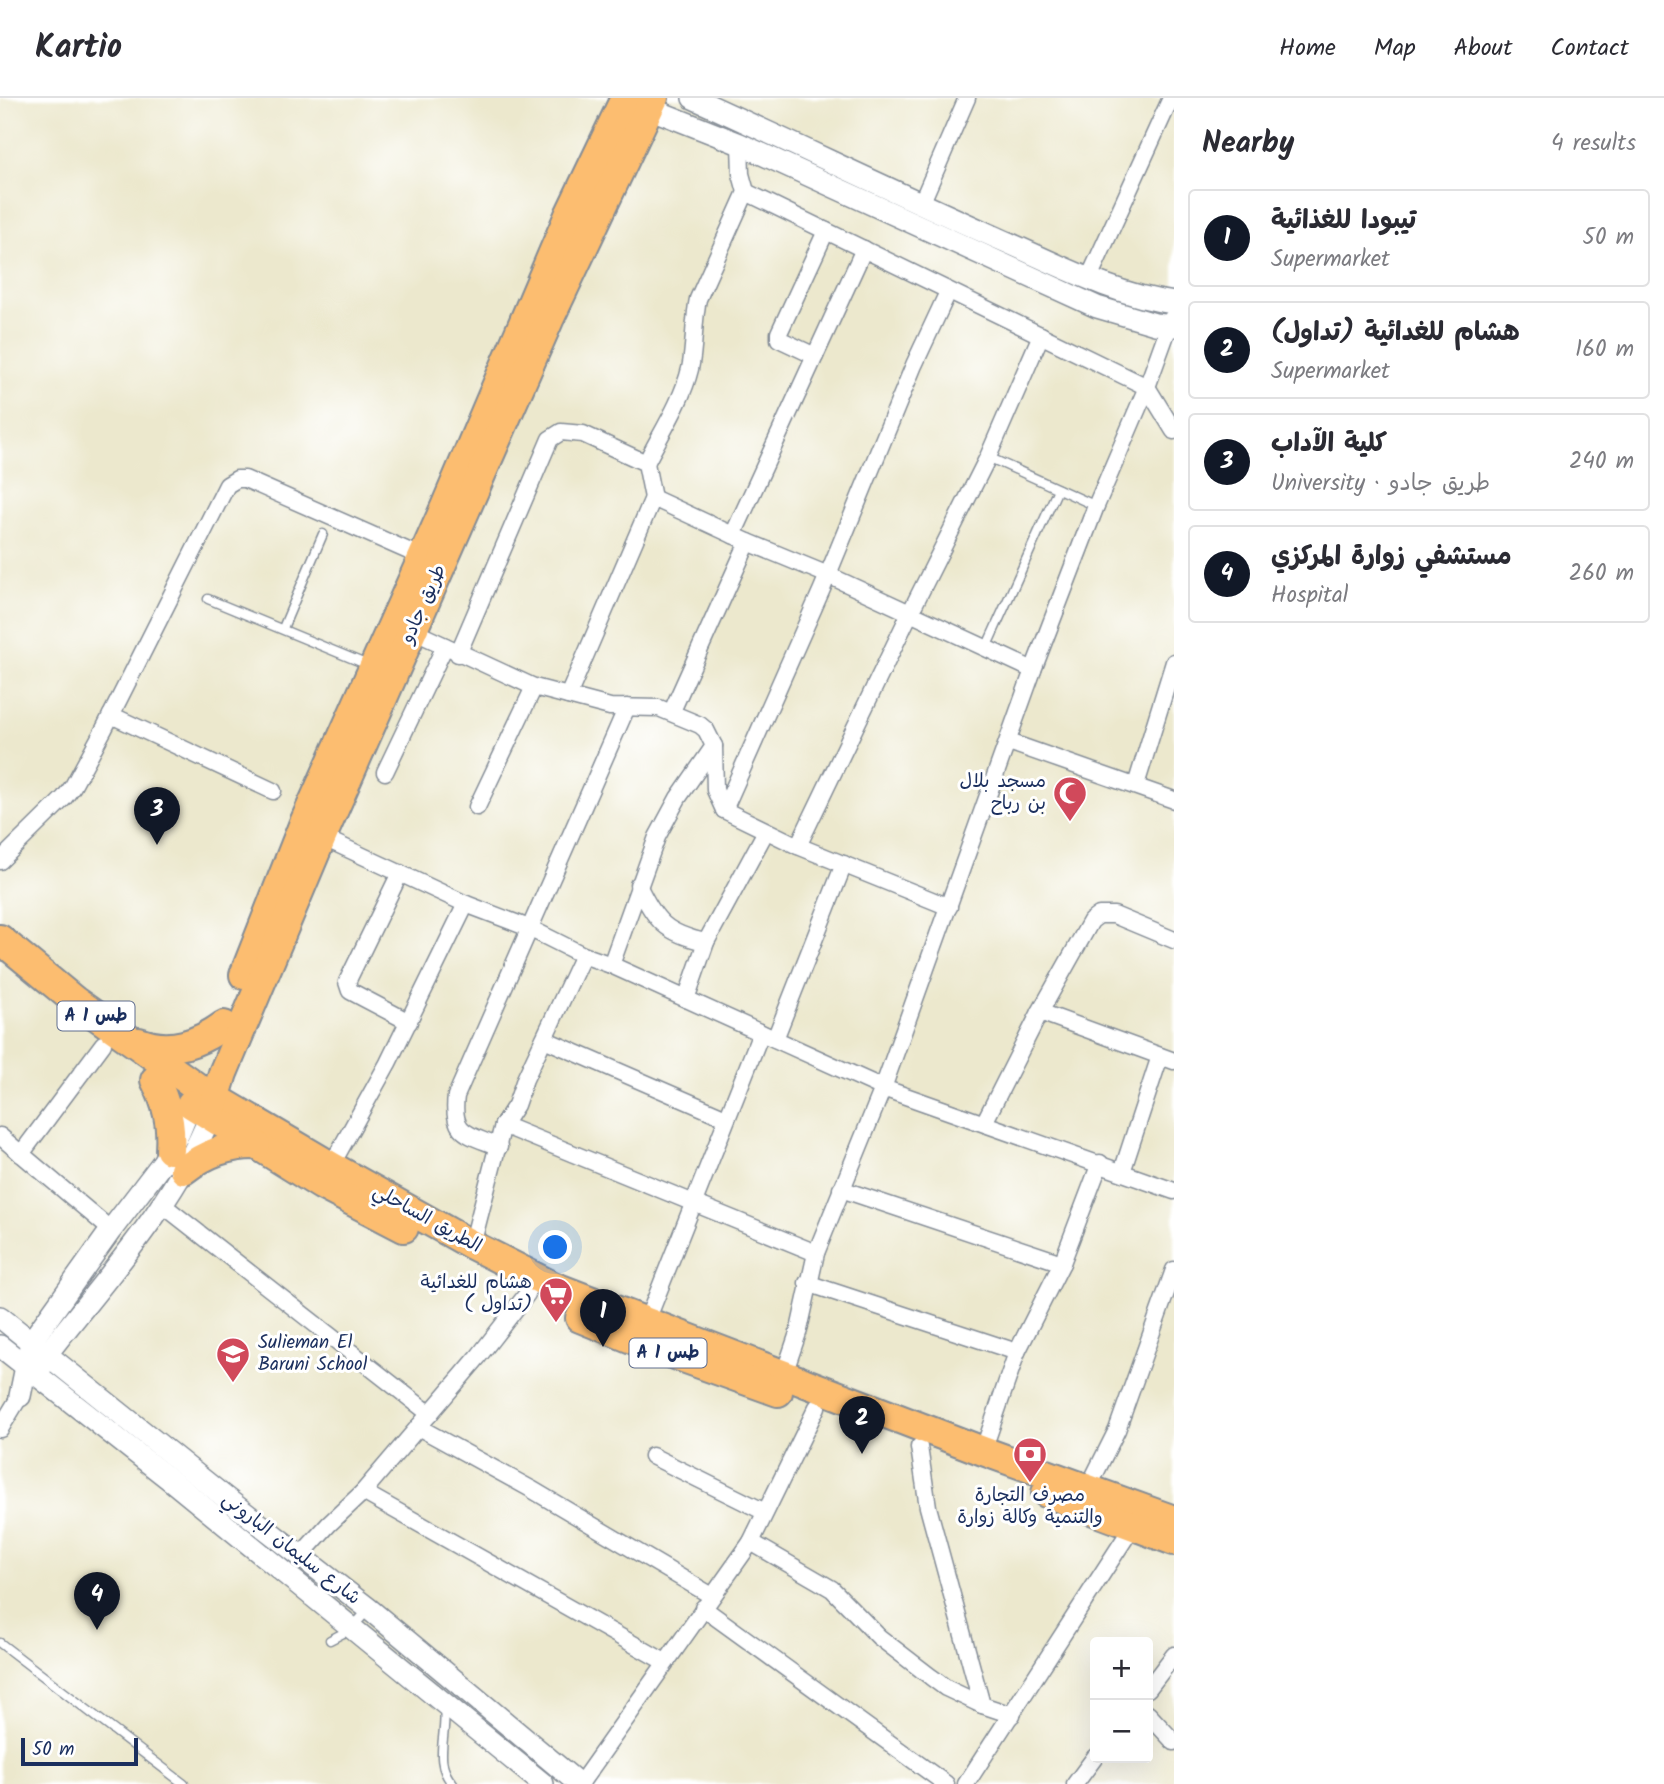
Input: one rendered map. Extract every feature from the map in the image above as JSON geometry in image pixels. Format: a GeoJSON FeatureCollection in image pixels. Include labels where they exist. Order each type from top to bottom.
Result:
{"type":"FeatureCollection","features":[{"type":"Feature","properties":{"kind":"highway","name":"طريق جادو"},"geometry":{"type":"LineString","coordinates":[[203,1101],[224,1025],[303,825],[574,204],[636,100]]}},
{"type":"Feature","properties":{"kind":"highway","name":"طريق جادو"},"geometry":{"type":"LineString","coordinates":[[203,1101],[549,320],[636,100]]}},
{"type":"Feature","properties":{"kind":"highway","name":"الطريق الساحلي"},"geometry":{"type":"LineString","coordinates":[[0,939],[75,1001],[117,1041],[203,1101],[256,1145],[321,1185],[527,1294],[645,1344],[780,1383],[983,1451],[1174,1520]]}},
{"type":"Feature","properties":{"kind":"highway","name":"A 1 طس"},"geometry":{"type":"LineString","coordinates":[[0,965],[117,1041],[155,1080],[203,1101]]}},
{"type":"Feature","properties":{"kind":"highway"},"geometry":{"type":"LineString","coordinates":[[117,1041],[169,1048],[189,1045],[208,1037],[224,1025]]}},
{"type":"Feature","properties":{"kind":"highway"},"geometry":{"type":"LineString","coordinates":[[155,1080],[167,1107],[177,1160],[195,1162],[218,1150],[256,1145]]}},
{"type":"Feature","properties":{"kind":"highway","name":"الطريق الساحلي"},"geometry":{"type":"LineString","coordinates":[[203,1101],[331,1166],[472,1245],[553,1286],[646,1323],[780,1383],[817,1408],[1174,1541]]}},
{"type":"Feature","properties":{"kind":"street"},"geometry":{"type":"LineString","coordinates":[[693,98],[1088,278],[1159,301],[1174,303]]}},
{"type":"Feature","properties":{"kind":"street"},"geometry":{"type":"LineString","coordinates":[[921,204],[967,98]]}},
{"type":"Feature","properties":{"kind":"street"},"geometry":{"type":"LineString","coordinates":[[1088,278],[1171,98]]}},
{"type":"Feature","properties":{"kind":"street"},"geometry":{"type":"LineString","coordinates":[[636,100],[740,144],[1097,307],[1155,324],[1172,322],[1096,506],[1033,670],[883,1088],[816,1253],[807,1283],[799,1330],[780,1383]]}},
{"type":"Feature","properties":{"kind":"street"},"geometry":{"type":"LineString","coordinates":[[568,696],[653,498],[646,463],[685,384],[690,368],[698,299],[746,192],[741,174],[740,144]]}},
{"type":"Feature","properties":{"kind":"street"},"geometry":{"type":"LineString","coordinates":[[746,192],[1147,387],[1174,431]]}},
{"type":"Feature","properties":{"kind":"street"},"geometry":{"type":"LineString","coordinates":[[815,356],[779,339],[779,333],[825,231]]}},
{"type":"Feature","properties":{"kind":"street"},"geometry":{"type":"LineString","coordinates":[[672,711],[815,356],[864,249]]}},
{"type":"Feature","properties":{"kind":"street"},"geometry":{"type":"LineString","coordinates":[[724,810],[828,575],[948,292]]}},
{"type":"Feature","properties":{"kind":"street"},"geometry":{"type":"LineString","coordinates":[[798,846],[988,457],[1041,335]]}},
{"type":"Feature","properties":{"kind":"street"},"geometry":{"type":"LineString","coordinates":[[385,772],[452,650],[550,439],[561,432],[583,434],[646,463]]}},
{"type":"Feature","properties":{"kind":"street"},"geometry":{"type":"LineString","coordinates":[[0,861],[68,792],[111,715],[227,485],[245,479],[422,557]]}},
{"type":"Feature","properties":{"kind":"street"},"geometry":{"type":"LineString","coordinates":[[653,498],[1033,670]]}},
{"type":"Feature","properties":{"kind":"street"},"geometry":{"type":"LineString","coordinates":[[412,631],[534,687],[610,707],[646,706],[672,711],[706,730],[714,746],[715,790],[724,810],[798,846],[949,907]]}},
{"type":"Feature","properties":{"kind":"street"},"geometry":{"type":"LineString","coordinates":[[1136,785],[1171,680],[1174,662]]}},
{"type":"Feature","properties":{"kind":"street"},"geometry":{"type":"LineString","coordinates":[[477,807],[534,687]]}},
{"type":"Feature","properties":{"kind":"street"},"geometry":{"type":"LineString","coordinates":[[499,1147],[466,1133],[457,1125],[454,1109],[456,1096],[627,707]]}},
{"type":"Feature","properties":{"kind":"street"},"geometry":{"type":"LineString","coordinates":[[111,715],[273,791]]}},
{"type":"Feature","properties":{"kind":"street"},"geometry":{"type":"LineString","coordinates":[[1009,741],[1174,800]]}},
{"type":"Feature","properties":{"kind":"street"},"geometry":{"type":"LineString","coordinates":[[611,965],[657,837],[678,798],[714,746]]}},
{"type":"Feature","properties":{"kind":"street"},"geometry":{"type":"LineString","coordinates":[[686,999],[706,942],[766,831]]}},
{"type":"Feature","properties":{"kind":"street"},"geometry":{"type":"LineString","coordinates":[[321,837],[466,905],[529,928],[583,955],[611,965],[883,1088],[1174,1191]]}},
{"type":"Feature","properties":{"kind":"street"},"geometry":{"type":"LineString","coordinates":[[646,1323],[726,1118],[768,1036],[844,864]]}},
{"type":"Feature","properties":{"kind":"street"},"geometry":{"type":"LineString","coordinates":[[400,873],[347,982],[350,991],[409,1021]]}},
{"type":"Feature","properties":{"kind":"street"},"geometry":{"type":"LineString","coordinates":[[638,885],[650,912],[680,936],[706,942]]}},
{"type":"Feature","properties":{"kind":"street"},"geometry":{"type":"LineString","coordinates":[[331,1166],[409,1021],[466,905]]}},
{"type":"Feature","properties":{"kind":"street"},"geometry":{"type":"LineString","coordinates":[[984,1123],[1040,1012],[1091,921],[1099,915],[1114,915],[1174,940]]}},
{"type":"Feature","properties":{"kind":"street"},"geometry":{"type":"LineString","coordinates":[[472,1245],[503,1125],[516,1105],[583,955]]}},
{"type":"Feature","properties":{"kind":"street"},"geometry":{"type":"LineString","coordinates":[[1040,1012],[1167,1059],[1122,1172]]}},
{"type":"Feature","properties":{"kind":"street"},"geometry":{"type":"LineString","coordinates":[[544,1039],[726,1118]]}},
{"type":"Feature","properties":{"kind":"street"},"geometry":{"type":"LineString","coordinates":[[21,1154],[117,1041]]}},
{"type":"Feature","properties":{"kind":"street"},"geometry":{"type":"LineString","coordinates":[[39,1348],[163,1205],[177,1160],[203,1101]]}},
{"type":"Feature","properties":{"kind":"street"},"geometry":{"type":"LineString","coordinates":[[503,1125],[816,1253]]}},
{"type":"Feature","properties":{"kind":"street"},"geometry":{"type":"LineString","coordinates":[[0,1136],[111,1230]]}},
{"type":"Feature","properties":{"kind":"street"},"geometry":{"type":"LineString","coordinates":[[1,1430],[32,1371],[39,1348],[111,1230],[177,1160]]}},
{"type":"Feature","properties":{"kind":"street"},"geometry":{"type":"LineString","coordinates":[[983,1451],[1017,1352],[1062,1263],[1100,1163]]}},
{"type":"Feature","properties":{"kind":"street"},"geometry":{"type":"LineString","coordinates":[[841,1189],[1062,1263]]}},
{"type":"Feature","properties":{"kind":"street"},"geometry":{"type":"LineString","coordinates":[[163,1205],[430,1414]]}},
{"type":"Feature","properties":{"kind":"street"},"geometry":{"type":"LineString","coordinates":[[1088,1488],[1117,1430],[1174,1270]]}},
{"type":"Feature","properties":{"kind":"street"},"geometry":{"type":"LineString","coordinates":[[807,1283],[1017,1352]]}},
{"type":"Feature","properties":{"kind":"street"},"geometry":{"type":"LineString","coordinates":[[300,1556],[363,1492],[486,1348],[527,1294]]}},
{"type":"Feature","properties":{"kind":"street","name":"شارع سليمان الباروني"},"geometry":{"type":"LineString","coordinates":[[0,1317],[369,1609],[580,1784]]}},
{"type":"Feature","properties":{"kind":"street","name":"شارع سليمان الباروني"},"geometry":{"type":"LineString","coordinates":[[0,1346],[543,1784]]}},
{"type":"Feature","properties":{"kind":"street"},"geometry":{"type":"LineString","coordinates":[[580,1784],[751,1542],[817,1408]]}},
{"type":"Feature","properties":{"kind":"street"},"geometry":{"type":"LineString","coordinates":[[418,1427],[531,1489],[707,1602],[946,1784]]}},
{"type":"Feature","properties":{"kind":"street"},"geometry":{"type":"LineString","coordinates":[[919,1447],[928,1507],[982,1705]]}},
{"type":"Feature","properties":{"kind":"street"},"geometry":{"type":"LineString","coordinates":[[652,1456],[765,1512]]}},
{"type":"Feature","properties":{"kind":"street"},"geometry":{"type":"LineString","coordinates":[[363,1492],[665,1662]]}},
{"type":"Feature","properties":{"kind":"street"},"geometry":{"type":"LineString","coordinates":[[966,1784],[1133,1526]]}},
{"type":"Feature","properties":{"kind":"street"},"geometry":{"type":"LineString","coordinates":[[751,1542],[832,1589],[879,1637],[946,1688],[982,1705],[1012,1715]]}},
{"type":"Feature","properties":{"kind":"street"},"geometry":{"type":"LineString","coordinates":[[1153,1682],[1174,1655]]}},
{"type":"Feature","properties":{"kind":"street"},"geometry":{"type":"LineString","coordinates":[[1153,1719],[1174,1742]]}},
{"type":"Feature","properties":{"kind":"street"},"geometry":{"type":"LineString","coordinates":[[1075,1784],[1091,1763]]}},
{"type":"Feature","properties":{"kind":"lane"},"geometry":{"type":"LineString","coordinates":[[988,457],[1096,506]]}},
{"type":"Feature","properties":{"kind":"lane"},"geometry":{"type":"LineString","coordinates":[[986,648],[1058,489]]}},
{"type":"Feature","properties":{"kind":"lane"},"geometry":{"type":"LineString","coordinates":[[282,628],[323,534]]}},
{"type":"Feature","properties":{"kind":"lane"},"geometry":{"type":"LineString","coordinates":[[208,599],[374,667]]}},
{"type":"Feature","properties":{"kind":"lane"},"geometry":{"type":"LineString","coordinates":[[330,1640],[351,1629],[369,1609]]}},
{"type":"Feature","properties":{"kind":"lane"},"geometry":{"type":"LineString","coordinates":[[0,1643],[184,1784]]}},
{"type":"Feature","properties":{"kind":"lane"},"geometry":{"type":"LineString","coordinates":[[443,1704],[445,1725],[441,1762],[453,1784]]}},
{"type":"Feature","properties":{"kind":"place","name":"مسجد بلال بن رباح"},"geometry":{"type":"Point","coordinates":[1070,823]}},
{"type":"Feature","properties":{"kind":"place","name":"كلية الآداب"},"geometry":{"type":"Point","coordinates":[157,845]}},
{"type":"Feature","properties":{"kind":"place","name":"هشام للغدائية ( تداول)"},"geometry":{"type":"Point","coordinates":[556,1324]}},
{"type":"Feature","properties":{"kind":"place","name":"تيبودا للغذائية"},"geometry":{"type":"Point","coordinates":[603,1347]}},
{"type":"Feature","properties":{"kind":"place","name":"Sulieman El Baruni School"},"geometry":{"type":"Point","coordinates":[233,1384]}},
{"type":"Feature","properties":{"kind":"place","name":"هشام للغدائية (تداول)"},"geometry":{"type":"Point","coordinates":[862,1454]}},
{"type":"Feature","properties":{"kind":"place","name":"مصرف التجارة والتنمية وكالة زوارة"},"geometry":{"type":"Point","coordinates":[1030,1484]}},
{"type":"Feature","properties":{"kind":"place","name":"مستشفي زوارة المركزي"},"geometry":{"type":"Point","coordinates":[97,1630]}}]}
